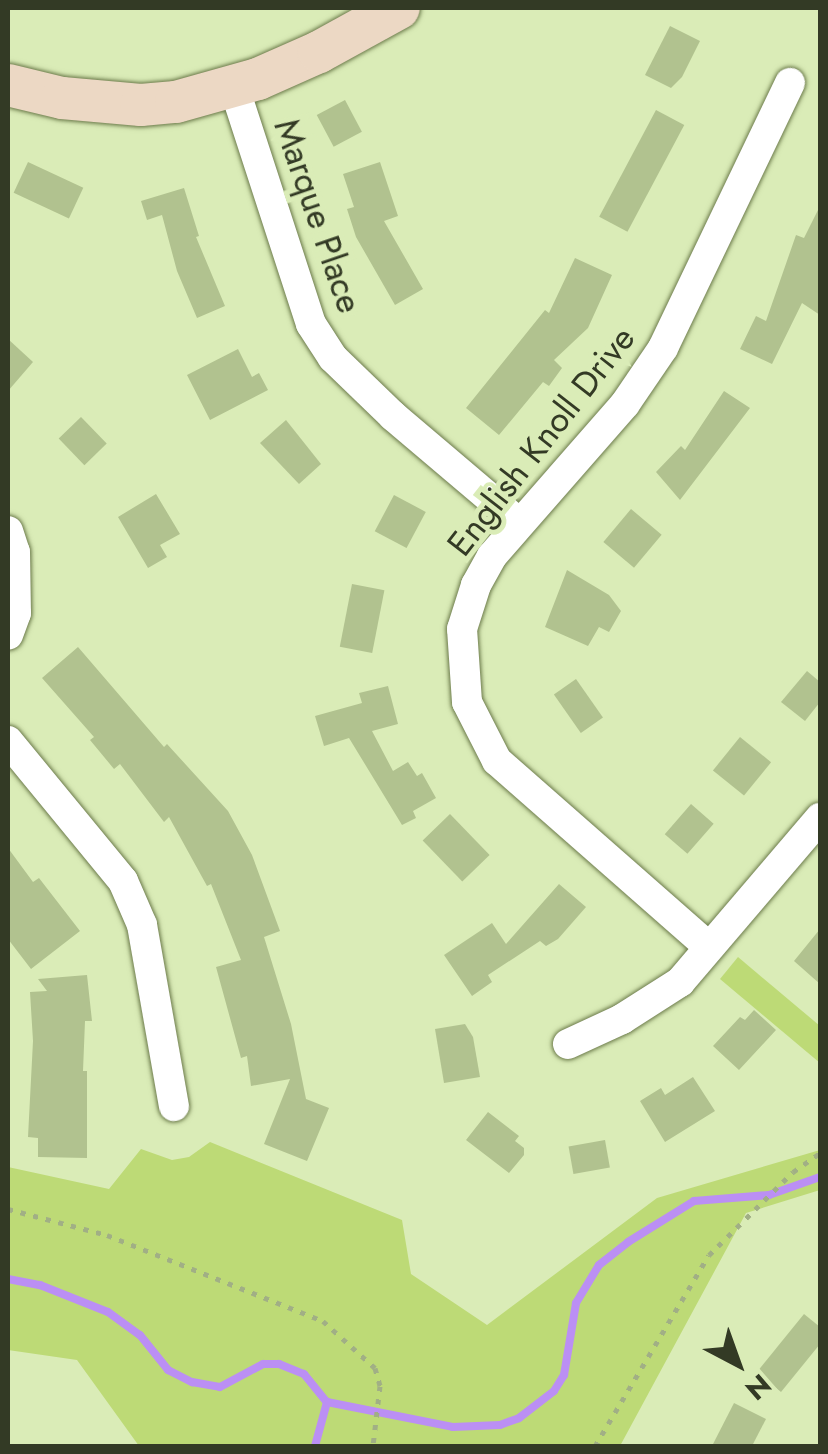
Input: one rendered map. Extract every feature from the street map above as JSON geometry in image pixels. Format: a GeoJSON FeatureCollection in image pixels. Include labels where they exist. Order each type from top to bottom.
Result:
{"type":"FeatureCollection","features":[{"type":"Feature","properties":{"kind":"street"},"geometry":{"type":"LineString","coordinates":[[8,85],[62,98],[141,105],[176,102],[234,87],[319,52],[399,8]]}},
{"type":"Feature","properties":{"kind":"street","name":"English Knoll Drive"},"geometry":{"type":"LineString","coordinates":[[710,947],[526,790],[483,740],[467,702],[462,630],[476,585],[519,523],[643,380],[790,82]]}},
{"type":"Feature","properties":{"kind":"street","name":"Marque Place"},"geometry":{"type":"LineString","coordinates":[[234,87],[311,324],[353,381],[519,523]]}},
{"type":"Feature","properties":{"kind":"street"},"geometry":{"type":"LineString","coordinates":[[8,531],[16,552],[16,598],[8,634]]}},
{"type":"Feature","properties":{"kind":"street"},"geometry":{"type":"LineString","coordinates":[[8,741],[123,881],[142,925],[174,1106]]}},
{"type":"Feature","properties":{"kind":"street"},"geometry":{"type":"LineString","coordinates":[[568,1044],[660,997],[710,947],[820,818]]}},
{"type":"Feature","properties":{"kind":"path"},"geometry":{"type":"LineString","coordinates":[[595,1446],[709,1255],[784,1180],[820,1153]]}},
{"type":"Feature","properties":{"kind":"path"},"geometry":{"type":"LineString","coordinates":[[8,1209],[107,1235],[323,1321],[375,1368],[380,1400],[373,1446]]}},
{"type":"Feature","properties":{"kind":"green space"},"geometry":{"type":"Polygon","coordinates":[[[738,957],[820,1026],[820,1063],[720,979],[738,957]]]}},
{"type":"Feature","properties":{"kind":"green space"},"geometry":{"type":"Polygon","coordinates":[[[210,1142],[402,1220],[411,1274],[487,1325],[657,1198],[820,1150],[820,1190],[746,1213],[620,1446],[139,1446],[77,1360],[8,1350],[8,1167],[109,1189],[141,1149],[172,1160],[189,1157],[210,1142]]]}},
{"type":"Feature","properties":{"kind":"building"},"geometry":{"type":"Polygon","coordinates":[[[670,26],[700,41],[682,77],[671,88],[645,75],[670,26]]]}},
{"type":"Feature","properties":{"kind":"building"},"geometry":{"type":"Polygon","coordinates":[[[345,100],[362,132],[334,147],[317,115],[345,100]]]}},
{"type":"Feature","properties":{"kind":"building"},"geometry":{"type":"Polygon","coordinates":[[[656,110],[684,125],[627,232],[599,217],[656,110]]]}},
{"type":"Feature","properties":{"kind":"building"},"geometry":{"type":"Polygon","coordinates":[[[28,162],[83,188],[69,219],[14,193],[28,162]]]}},
{"type":"Feature","properties":{"kind":"building"},"geometry":{"type":"Polygon","coordinates":[[[380,162],[398,216],[384,221],[423,289],[395,305],[356,237],[347,209],[354,207],[343,174],[380,162]]]}},
{"type":"Feature","properties":{"kind":"building"},"geometry":{"type":"Polygon","coordinates":[[[184,188],[199,236],[196,237],[225,306],[197,318],[177,271],[162,215],[147,220],[141,201],[184,188]]]}},
{"type":"Feature","properties":{"kind":"building"},"geometry":{"type":"Polygon","coordinates":[[[820,206],[820,315],[802,303],[772,364],[740,349],[756,316],[766,321],[796,235],[804,238],[820,206]]]}},
{"type":"Feature","properties":{"kind":"building"},"geometry":{"type":"Polygon","coordinates":[[[575,258],[612,275],[588,328],[554,360],[562,368],[549,386],[543,382],[499,435],[466,408],[545,310],[549,313],[575,258]]]}},
{"type":"Feature","properties":{"kind":"building"},"geometry":{"type":"Polygon","coordinates":[[[8,339],[33,362],[8,391],[8,339]]]}},
{"type":"Feature","properties":{"kind":"building"},"geometry":{"type":"Polygon","coordinates":[[[238,349],[252,377],[259,373],[268,390],[210,420],[187,375],[238,349]]]}},
{"type":"Feature","properties":{"kind":"building"},"geometry":{"type":"Polygon","coordinates":[[[724,391],[750,408],[680,500],[656,472],[681,446],[685,450],[724,391]]]}},
{"type":"Feature","properties":{"kind":"building"},"geometry":{"type":"Polygon","coordinates":[[[81,417],[107,444],[84,465],[59,439],[81,417]]]}},
{"type":"Feature","properties":{"kind":"building"},"geometry":{"type":"Polygon","coordinates":[[[286,420],[321,464],[299,484],[260,443],[286,420]]]}},
{"type":"Feature","properties":{"kind":"building"},"geometry":{"type":"Polygon","coordinates":[[[156,494],[180,534],[160,545],[167,557],[148,568],[118,517],[156,494]]]}},
{"type":"Feature","properties":{"kind":"building"},"geometry":{"type":"Polygon","coordinates":[[[394,495],[426,512],[407,548],[375,531],[394,495]]]}},
{"type":"Feature","properties":{"kind":"building"},"geometry":{"type":"Polygon","coordinates":[[[631,509],[662,535],[634,568],[603,542],[631,509]]]}},
{"type":"Feature","properties":{"kind":"building"},"geometry":{"type":"Polygon","coordinates":[[[567,570],[609,595],[621,611],[609,632],[599,627],[588,646],[545,627],[567,570]]]}},
{"type":"Feature","properties":{"kind":"building"},"geometry":{"type":"Polygon","coordinates":[[[352,584],[384,590],[372,653],[340,647],[352,584]]]}},
{"type":"Feature","properties":{"kind":"building"},"geometry":{"type":"Polygon","coordinates":[[[78,647],[164,747],[167,744],[228,811],[252,855],[280,931],[264,937],[291,1024],[306,1099],[329,1108],[307,1161],[264,1144],[290,1079],[251,1086],[247,1056],[241,1058],[216,967],[241,960],[211,884],[207,886],[169,817],[164,822],[120,764],[114,769],[90,740],[94,737],[42,678],[78,647]]]}},
{"type":"Feature","properties":{"kind":"building"},"geometry":{"type":"Polygon","coordinates":[[[807,671],[820,682],[820,702],[805,721],[781,702],[807,671]]]}},
{"type":"Feature","properties":{"kind":"building"},"geometry":{"type":"Polygon","coordinates":[[[576,679],[603,718],[581,733],[554,694],[576,679]]]}},
{"type":"Feature","properties":{"kind":"building"},"geometry":{"type":"Polygon","coordinates":[[[388,686],[398,724],[372,731],[393,771],[408,762],[417,776],[422,773],[436,798],[413,811],[416,818],[402,825],[349,738],[324,746],[315,716],[362,703],[359,693],[388,686]]]}},
{"type":"Feature","properties":{"kind":"building"},"geometry":{"type":"Polygon","coordinates":[[[740,737],[771,762],[744,796],[713,770],[740,737]]]}},
{"type":"Feature","properties":{"kind":"building"},"geometry":{"type":"Polygon","coordinates":[[[691,804],[714,824],[687,854],[665,834],[691,804]]]}},
{"type":"Feature","properties":{"kind":"building"},"geometry":{"type":"Polygon","coordinates":[[[450,814],[490,855],[462,881],[423,840],[450,814]]]}},
{"type":"Feature","properties":{"kind":"building"},"geometry":{"type":"Polygon","coordinates":[[[8,848],[33,882],[39,878],[80,931],[31,969],[8,939],[8,848]]]}},
{"type":"Feature","properties":{"kind":"building"},"geometry":{"type":"Polygon","coordinates":[[[559,884],[586,907],[558,939],[546,946],[540,941],[488,975],[492,982],[472,996],[444,955],[492,923],[506,944],[559,884]]]}},
{"type":"Feature","properties":{"kind":"building"},"geometry":{"type":"Polygon","coordinates":[[[820,929],[820,984],[794,961],[820,929]]]}},
{"type":"Feature","properties":{"kind":"building"},"geometry":{"type":"Polygon","coordinates":[[[87,975],[92,1021],[85,1021],[83,1071],[87,1071],[87,1158],[38,1157],[38,1138],[28,1137],[33,1041],[30,992],[47,991],[38,979],[87,975]]]}},
{"type":"Feature","properties":{"kind":"building"},"geometry":{"type":"Polygon","coordinates":[[[754,1010],[776,1030],[739,1070],[713,1046],[740,1017],[745,1020],[754,1010]]]}},
{"type":"Feature","properties":{"kind":"building"},"geometry":{"type":"Polygon","coordinates":[[[465,1024],[473,1037],[480,1077],[444,1083],[435,1029],[465,1024]]]}},
{"type":"Feature","properties":{"kind":"building"},"geometry":{"type":"Polygon","coordinates":[[[693,1077],[715,1111],[665,1142],[640,1101],[661,1088],[665,1095],[693,1077]]]}},
{"type":"Feature","properties":{"kind":"building"},"geometry":{"type":"Polygon","coordinates":[[[488,1112],[519,1136],[515,1141],[524,1148],[524,1155],[509,1173],[466,1140],[488,1112]]]}},
{"type":"Feature","properties":{"kind":"building"},"geometry":{"type":"Polygon","coordinates":[[[605,1140],[610,1168],[573,1174],[569,1146],[605,1140]]]}},
{"type":"Feature","properties":{"kind":"building"},"geometry":{"type":"Polygon","coordinates":[[[804,1314],[820,1327],[820,1344],[781,1392],[757,1372],[804,1314]]]}},
{"type":"Feature","properties":{"kind":"building"},"geometry":{"type":"Polygon","coordinates":[[[734,1403],[766,1419],[752,1446],[712,1446],[734,1403]]]}},
{"type":"Feature","properties":{"kind":"waterway"},"geometry":{"type":"LineString","coordinates":[[8,1279],[40,1285],[108,1312],[140,1335],[168,1370],[192,1382],[220,1387],[263,1364],[279,1364],[304,1374],[327,1402],[453,1427],[500,1425],[519,1418],[554,1391],[564,1375],[576,1303],[599,1265],[628,1242],[694,1201],[769,1195],[820,1177]]}},
{"type":"Feature","properties":{"kind":"waterway"},"geometry":{"type":"LineString","coordinates":[[315,1446],[327,1402]]}}]}
